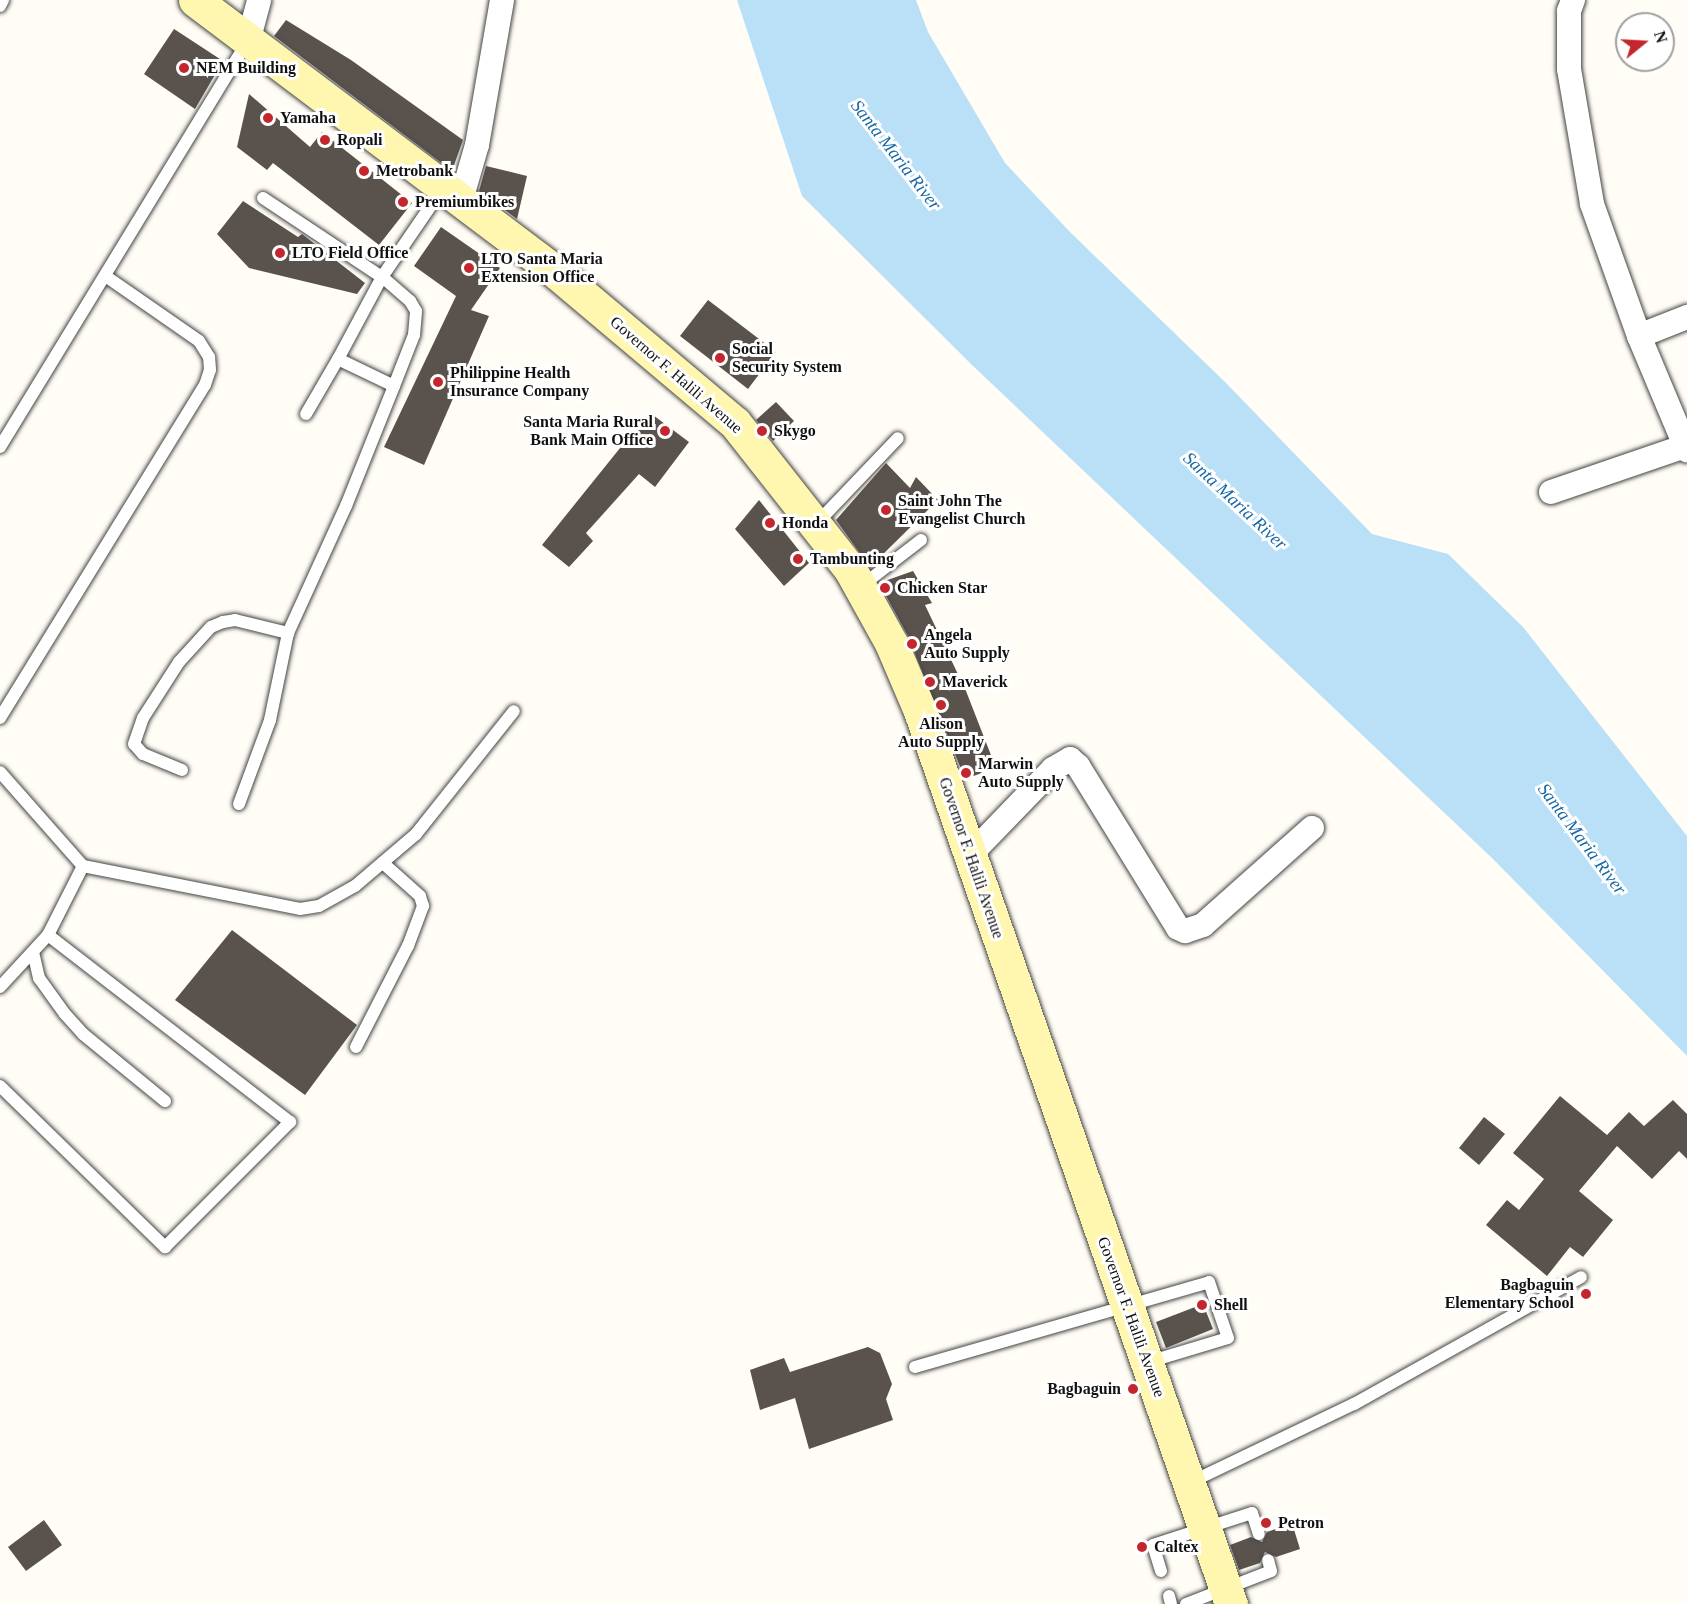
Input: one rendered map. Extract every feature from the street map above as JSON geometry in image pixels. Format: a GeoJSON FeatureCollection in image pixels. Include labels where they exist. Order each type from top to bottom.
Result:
{"type":"FeatureCollection","features":[{"type":"Feature","properties":{"kind":"main road","name":"Governor F. Halili Avenue"},"geometry":{"type":"LineString","coordinates":[[195,0],[249,38],[558,274],[735,423],[817,523],[860,587],[891,643],[920,711],[1229,1596]]}},
{"type":"Feature","properties":{"kind":"street"},"geometry":{"type":"LineString","coordinates":[[249,38],[259,0]]}},
{"type":"Feature","properties":{"kind":"street"},"geometry":{"type":"LineString","coordinates":[[452,194],[477,145],[502,0]]}},
{"type":"Feature","properties":{"kind":"street"},"geometry":{"type":"LineString","coordinates":[[1551,492],[1684,439],[1639,336],[1592,204],[1569,69],[1569,11],[1573,0]]}},
{"type":"Feature","properties":{"kind":"street"},"geometry":{"type":"LineString","coordinates":[[1639,336],[1687,317]]}},
{"type":"Feature","properties":{"kind":"street"},"geometry":{"type":"LineString","coordinates":[[970,855],[1053,769],[1070,759],[1078,766],[1178,928],[1185,931],[1203,925],[1312,828]]}},
{"type":"Feature","properties":{"kind":"lane"},"geometry":{"type":"LineString","coordinates":[[0,6],[3,0]]}},
{"type":"Feature","properties":{"kind":"lane"},"geometry":{"type":"LineString","coordinates":[[0,447],[107,277],[249,38]]}},
{"type":"Feature","properties":{"kind":"lane"},"geometry":{"type":"LineString","coordinates":[[306,414],[382,277],[452,194]]}},
{"type":"Feature","properties":{"kind":"lane"},"geometry":{"type":"LineString","coordinates":[[239,804],[270,720],[288,633],[346,506],[417,322],[410,300],[382,277],[262,198]]}},
{"type":"Feature","properties":{"kind":"lane"},"geometry":{"type":"LineString","coordinates":[[0,718],[199,395],[210,370],[209,357],[199,341],[107,277]]}},
{"type":"Feature","properties":{"kind":"lane"},"geometry":{"type":"LineString","coordinates":[[338,359],[394,386]]}},
{"type":"Feature","properties":{"kind":"lane"},"geometry":{"type":"LineString","coordinates":[[817,523],[898,438]]}},
{"type":"Feature","properties":{"kind":"lane"},"geometry":{"type":"LineString","coordinates":[[860,587],[921,540]]}},
{"type":"Feature","properties":{"kind":"lane"},"geometry":{"type":"LineString","coordinates":[[182,770],[143,754],[134,744],[143,718],[179,662],[211,627],[223,622],[235,620],[288,633]]}},
{"type":"Feature","properties":{"kind":"lane"},"geometry":{"type":"LineString","coordinates":[[0,772],[83,866],[300,909],[319,906],[355,886],[383,863],[435,812],[514,711]]}},
{"type":"Feature","properties":{"kind":"lane"},"geometry":{"type":"LineString","coordinates":[[356,1047],[408,945],[423,906],[420,896],[383,863]]}},
{"type":"Feature","properties":{"kind":"lane"},"geometry":{"type":"LineString","coordinates":[[0,987],[48,935],[83,866]]}},
{"type":"Feature","properties":{"kind":"lane"},"geometry":{"type":"LineString","coordinates":[[0,1086],[165,1247],[290,1122],[48,935]]}},
{"type":"Feature","properties":{"kind":"lane"},"geometry":{"type":"LineString","coordinates":[[33,952],[39,978],[65,1014],[83,1034],[165,1101]]}},
{"type":"Feature","properties":{"kind":"lane"},"geometry":{"type":"LineString","coordinates":[[1191,1482],[1344,1410],[1581,1277]]}},
{"type":"Feature","properties":{"kind":"lane"},"geometry":{"type":"LineString","coordinates":[[915,1367],[1127,1308],[1209,1282],[1228,1338],[1147,1362]]}},
{"type":"Feature","properties":{"kind":"lane"},"geometry":{"type":"LineString","coordinates":[[1161,1571],[1153,1545],[1252,1513],[1259,1534]]}},
{"type":"Feature","properties":{"kind":"lane"},"geometry":{"type":"LineString","coordinates":[[1186,1604],[1229,1596],[1271,1570],[1268,1560]]}},
{"type":"Feature","properties":{"kind":"water","name":"Santa Maria River"},"geometry":{"type":"Polygon","coordinates":[[[737,0],[916,0],[928,32],[1005,163],[1071,233],[1225,382],[1372,534],[1448,554],[1523,627],[1687,836],[1687,1056],[1492,858],[972,365],[802,196],[737,0]]]}},
{"type":"Feature","properties":{"kind":"building"},"geometry":{"type":"Polygon","coordinates":[[[286,20],[351,60],[463,140],[452,171],[274,36],[286,20]]]}},
{"type":"Feature","properties":{"kind":"building","name":"NEM Building"},"geometry":{"type":"Polygon","coordinates":[[[174,29],[223,61],[195,109],[144,74],[174,29]]]}},
{"type":"Feature","properties":{"kind":"building"},"geometry":{"type":"Polygon","coordinates":[[[249,94],[310,147],[322,132],[412,203],[379,245],[273,163],[267,170],[237,147],[249,94]]]}},
{"type":"Feature","properties":{"kind":"building"},"geometry":{"type":"Polygon","coordinates":[[[486,166],[527,176],[517,219],[479,191],[486,166]]]}},
{"type":"Feature","properties":{"kind":"building","name":"LTO Field Office"},"geometry":{"type":"Polygon","coordinates":[[[243,201],[298,237],[302,234],[365,283],[357,294],[249,268],[217,234],[243,201]]]}},
{"type":"Feature","properties":{"kind":"building","name":"Philippine Health Insurance Company"},"geometry":{"type":"Polygon","coordinates":[[[441,227],[500,268],[471,310],[489,316],[424,465],[384,447],[456,296],[414,266],[441,227]]]}},
{"type":"Feature","properties":{"kind":"building"},"geometry":{"type":"Polygon","coordinates":[[[708,300],[776,352],[748,389],[680,336],[708,300]]]}},
{"type":"Feature","properties":{"kind":"building"},"geometry":{"type":"Polygon","coordinates":[[[776,402],[794,421],[773,441],[756,420],[776,402]]]}},
{"type":"Feature","properties":{"kind":"building"},"geometry":{"type":"Polygon","coordinates":[[[649,412],[689,442],[655,487],[639,474],[586,533],[593,541],[569,567],[542,545],[649,412]]]}},
{"type":"Feature","properties":{"kind":"building","name":"Saint John The Evangelist Church"},"geometry":{"type":"Polygon","coordinates":[[[886,463],[910,488],[916,477],[938,500],[870,567],[836,520],[886,463]]]}},
{"type":"Feature","properties":{"kind":"building"},"geometry":{"type":"Polygon","coordinates":[[[759,500],[809,563],[784,586],[735,529],[759,500]]]}},
{"type":"Feature","properties":{"kind":"building"},"geometry":{"type":"Polygon","coordinates":[[[913,571],[932,603],[925,605],[966,691],[996,768],[965,779],[908,636],[879,583],[913,571]]]}},
{"type":"Feature","properties":{"kind":"building"},"geometry":{"type":"Polygon","coordinates":[[[232,930],[357,1025],[305,1095],[175,1000],[232,930]]]}},
{"type":"Feature","properties":{"kind":"building"},"geometry":{"type":"Polygon","coordinates":[[[1560,1096],[1607,1135],[1629,1112],[1644,1126],[1673,1100],[1687,1114],[1687,1159],[1679,1151],[1652,1179],[1617,1146],[1579,1191],[1613,1220],[1583,1257],[1570,1247],[1547,1276],[1486,1225],[1507,1200],[1519,1210],[1544,1179],[1513,1153],[1560,1096]]]}},
{"type":"Feature","properties":{"kind":"building"},"geometry":{"type":"Polygon","coordinates":[[[1484,1117],[1505,1134],[1479,1165],[1459,1148],[1484,1117]]]}},
{"type":"Feature","properties":{"kind":"building"},"geometry":{"type":"Polygon","coordinates":[[[1203,1304],[1213,1329],[1166,1348],[1156,1322],[1203,1304]]]}},
{"type":"Feature","properties":{"kind":"building"},"geometry":{"type":"Polygon","coordinates":[[[868,1347],[880,1353],[892,1384],[886,1399],[893,1420],[809,1449],[795,1398],[760,1410],[750,1370],[784,1358],[790,1372],[868,1347]]]}},
{"type":"Feature","properties":{"kind":"building"},"geometry":{"type":"Polygon","coordinates":[[[44,1520],[62,1545],[26,1571],[8,1547],[44,1520]]]}},
{"type":"Feature","properties":{"kind":"building"},"geometry":{"type":"Polygon","coordinates":[[[1292,1523],[1300,1549],[1276,1557],[1265,1552],[1260,1563],[1239,1570],[1230,1545],[1251,1537],[1262,1542],[1267,1532],[1292,1523]]]}},
{"type":"Feature","properties":{"kind":"place","name":"NEM Building"},"geometry":{"type":"Point","coordinates":[184,68]}},
{"type":"Feature","properties":{"kind":"place","name":"Yamaha"},"geometry":{"type":"Point","coordinates":[268,118]}},
{"type":"Feature","properties":{"kind":"place","name":"Ropali"},"geometry":{"type":"Point","coordinates":[325,140]}},
{"type":"Feature","properties":{"kind":"place","name":"Metrobank"},"geometry":{"type":"Point","coordinates":[364,171]}},
{"type":"Feature","properties":{"kind":"place","name":"Premiumbikes"},"geometry":{"type":"Point","coordinates":[403,202]}},
{"type":"Feature","properties":{"kind":"place","name":"LTO Field Office"},"geometry":{"type":"Point","coordinates":[280,253]}},
{"type":"Feature","properties":{"kind":"place","name":"LTO Santa Maria Extension Office"},"geometry":{"type":"Point","coordinates":[469,268]}},
{"type":"Feature","properties":{"kind":"place","name":"Social Security System"},"geometry":{"type":"Point","coordinates":[720,358]}},
{"type":"Feature","properties":{"kind":"place","name":"Philippine Health Insurance Company"},"geometry":{"type":"Point","coordinates":[438,382]}},
{"type":"Feature","properties":{"kind":"place","name":"Santa Maria Rural Bank Main Office"},"geometry":{"type":"Point","coordinates":[665,431]}},
{"type":"Feature","properties":{"kind":"place","name":"Skygo"},"geometry":{"type":"Point","coordinates":[762,431]}},
{"type":"Feature","properties":{"kind":"place","name":"Saint John The Evangelist Church"},"geometry":{"type":"Point","coordinates":[886,510]}},
{"type":"Feature","properties":{"kind":"place","name":"Honda"},"geometry":{"type":"Point","coordinates":[770,523]}},
{"type":"Feature","properties":{"kind":"place","name":"Tambunting"},"geometry":{"type":"Point","coordinates":[798,559]}},
{"type":"Feature","properties":{"kind":"place","name":"Chicken Star"},"geometry":{"type":"Point","coordinates":[885,588]}},
{"type":"Feature","properties":{"kind":"place","name":"Angela Auto Supply"},"geometry":{"type":"Point","coordinates":[912,644]}},
{"type":"Feature","properties":{"kind":"place","name":"Maverick"},"geometry":{"type":"Point","coordinates":[930,682]}},
{"type":"Feature","properties":{"kind":"place","name":"Alison Auto Supply"},"geometry":{"type":"Point","coordinates":[941,705]}},
{"type":"Feature","properties":{"kind":"place","name":"Marwin Auto Supply"},"geometry":{"type":"Point","coordinates":[966,773]}},
{"type":"Feature","properties":{"kind":"place","name":"Bagbaguin Elementary School"},"geometry":{"type":"Point","coordinates":[1586,1294]}},
{"type":"Feature","properties":{"kind":"place","name":"Shell"},"geometry":{"type":"Point","coordinates":[1202,1305]}},
{"type":"Feature","properties":{"kind":"place","name":"Bagbaguin"},"geometry":{"type":"Point","coordinates":[1133,1389]}},
{"type":"Feature","properties":{"kind":"place","name":"Petron"},"geometry":{"type":"Point","coordinates":[1266,1523]}},
{"type":"Feature","properties":{"kind":"place","name":"Caltex"},"geometry":{"type":"Point","coordinates":[1142,1547]}}]}
